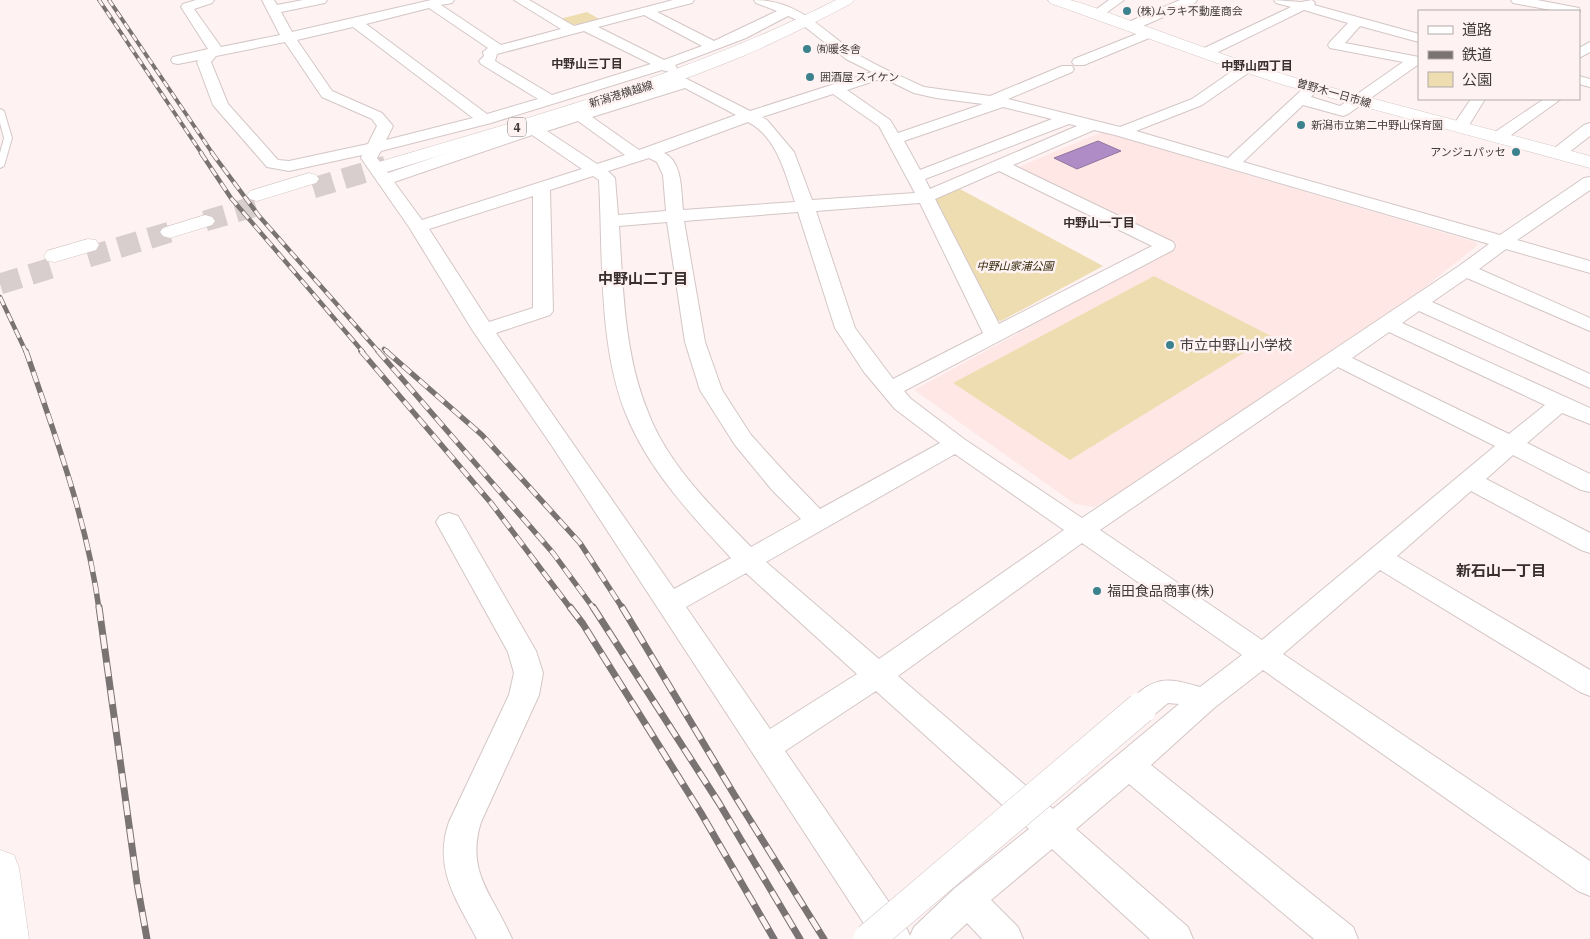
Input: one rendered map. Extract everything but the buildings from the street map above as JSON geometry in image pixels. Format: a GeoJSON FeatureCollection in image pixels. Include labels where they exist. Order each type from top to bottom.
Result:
{"type":"FeatureCollection","features":[{"type":"Feature","properties":{"kind":"main road","name":"新潟港横越線"},"geometry":{"type":"LineString","coordinates":[[381,163],[529,127],[577,112],[674,74],[798,17],[830,0]]}},
{"type":"Feature","properties":{"kind":"main road","name":"新潟港横越線"},"geometry":{"type":"LineString","coordinates":[[798,17],[847,0]]}},
{"type":"Feature","properties":{"kind":"main road","name":"曽野木一日市線"},"geometry":{"type":"LineString","coordinates":[[1055,0],[1097,13],[1246,68],[1306,93],[1356,100],[1590,162]]}},
{"type":"Feature","properties":{"kind":"main road","name":"新潟港横越線"},"geometry":{"type":"LineString","coordinates":[[381,163],[674,74]]}},
{"type":"Feature","properties":{"kind":"main road"},"geometry":{"type":"LineString","coordinates":[[260,199],[311,184]]}},
{"type":"Feature","properties":{"kind":"main road"},"geometry":{"type":"LineString","coordinates":[[167,228],[203,217]]}},
{"type":"Feature","properties":{"kind":"main road"},"geometry":{"type":"LineString","coordinates":[[56,261],[88,251]]}},
{"type":"Feature","properties":{"kind":"main road"},"geometry":{"type":"LineString","coordinates":[[0,868],[9,939]]}},
{"type":"Feature","properties":{"kind":"street"},"geometry":{"type":"LineString","coordinates":[[208,0],[187,7],[215,49],[204,62],[221,104],[273,164],[289,166],[381,163],[435,134],[550,100],[674,74],[713,46],[761,26],[798,17]]}},
{"type":"Feature","properties":{"kind":"street"},"geometry":{"type":"LineString","coordinates":[[321,0],[271,5],[288,37],[327,94],[377,116],[385,126],[381,163],[418,227],[484,331],[670,604],[894,939]]}},
{"type":"Feature","properties":{"kind":"street"},"geometry":{"type":"LineString","coordinates":[[387,0],[404,10]]}},
{"type":"Feature","properties":{"kind":"street"},"geometry":{"type":"LineString","coordinates":[[178,60],[448,0]]}},
{"type":"Feature","properties":{"kind":"street"},"geometry":{"type":"LineString","coordinates":[[520,0],[572,30]]}},
{"type":"Feature","properties":{"kind":"street"},"geometry":{"type":"LineString","coordinates":[[550,100],[486,61],[491,57],[490,52],[688,0]]}},
{"type":"Feature","properties":{"kind":"street"},"geometry":{"type":"LineString","coordinates":[[760,0],[798,17],[851,56],[929,93],[997,101],[1121,132],[1590,267]]}},
{"type":"Feature","properties":{"kind":"street"},"geometry":{"type":"LineString","coordinates":[[1097,13],[1118,0]]}},
{"type":"Feature","properties":{"kind":"street"},"geometry":{"type":"LineString","coordinates":[[1131,26],[1191,0]]}},
{"type":"Feature","properties":{"kind":"street"},"geometry":{"type":"LineString","coordinates":[[1280,0],[1418,38]]}},
{"type":"Feature","properties":{"kind":"street"},"geometry":{"type":"LineString","coordinates":[[1205,53],[1315,0]]}},
{"type":"Feature","properties":{"kind":"street"},"geometry":{"type":"LineString","coordinates":[[1516,0],[1556,10],[1569,0]]}},
{"type":"Feature","properties":{"kind":"street"},"geometry":{"type":"LineString","coordinates":[[431,4],[500,50]]}},
{"type":"Feature","properties":{"kind":"street"},"geometry":{"type":"LineString","coordinates":[[621,4],[713,46]]}},
{"type":"Feature","properties":{"kind":"street"},"geometry":{"type":"LineString","coordinates":[[1356,100],[1415,60],[1335,45],[1358,21]]}},
{"type":"Feature","properties":{"kind":"street"},"geometry":{"type":"LineString","coordinates":[[355,22],[486,120]]}},
{"type":"Feature","properties":{"kind":"street"},"geometry":{"type":"LineString","coordinates":[[587,26],[762,123],[786,152],[806,206],[845,328],[903,404],[956,444],[1590,880]]}},
{"type":"Feature","properties":{"kind":"street"},"geometry":{"type":"LineString","coordinates":[[895,140],[997,101],[1073,65],[1149,33]]}},
{"type":"Feature","properties":{"kind":"street"},"geometry":{"type":"LineString","coordinates":[[1121,132],[1197,102],[1246,68]]}},
{"type":"Feature","properties":{"kind":"street"},"geometry":{"type":"LineString","coordinates":[[418,227],[644,154],[749,116],[884,72]]}},
{"type":"Feature","properties":{"kind":"street"},"geometry":{"type":"LineString","coordinates":[[836,88],[886,123],[915,176],[994,334]]}},
{"type":"Feature","properties":{"kind":"street"},"geometry":{"type":"LineString","coordinates":[[1232,163],[1306,93]]}},
{"type":"Feature","properties":{"kind":"street"},"geometry":{"type":"LineString","coordinates":[[1460,127],[1477,100]]}},
{"type":"Feature","properties":{"kind":"street"},"geometry":{"type":"LineString","coordinates":[[1498,137],[1553,100]]}},
{"type":"Feature","properties":{"kind":"street"},"geometry":{"type":"LineString","coordinates":[[577,112],[644,154],[664,159],[671,175],[675,217],[695,342],[711,390],[742,440],[781,484],[818,521]]}},
{"type":"Feature","properties":{"kind":"street"},"geometry":{"type":"LineString","coordinates":[[915,176],[1067,119]]}},
{"type":"Feature","properties":{"kind":"street"},"geometry":{"type":"LineString","coordinates":[[610,221],[925,197],[1092,125]]}},
{"type":"Feature","properties":{"kind":"street"},"geometry":{"type":"LineString","coordinates":[[529,127],[592,170],[607,178],[616,326],[629,391],[643,425],[664,461],[700,510],[748,560],[1176,939]]}},
{"type":"Feature","properties":{"kind":"street"},"geometry":{"type":"LineString","coordinates":[[1558,153],[1590,128]]}},
{"type":"Feature","properties":{"kind":"street"},"geometry":{"type":"LineString","coordinates":[[890,389],[1166,246],[999,165]]}},
{"type":"Feature","properties":{"kind":"street"},"geometry":{"type":"LineString","coordinates":[[766,748],[878,675],[1082,530],[1160,479],[1466,270],[1590,182]]}},
{"type":"Feature","properties":{"kind":"street"},"geometry":{"type":"LineString","coordinates":[[484,331],[543,311],[541,187]]}},
{"type":"Feature","properties":{"kind":"street"},"geometry":{"type":"LineString","coordinates":[[1466,270],[1590,325]]}},
{"type":"Feature","properties":{"kind":"street"},"geometry":{"type":"LineString","coordinates":[[1417,303],[1590,382]]}},
{"type":"Feature","properties":{"kind":"street"},"geometry":{"type":"LineString","coordinates":[[1387,324],[1590,417]]}},
{"type":"Feature","properties":{"kind":"street"},"geometry":{"type":"LineString","coordinates":[[1336,358],[1510,446],[1590,484]]}},
{"type":"Feature","properties":{"kind":"street"},"geometry":{"type":"LineString","coordinates":[[926,939],[967,899],[1129,766],[1204,700],[1263,655],[1560,403]]}},
{"type":"Feature","properties":{"kind":"street"},"geometry":{"type":"LineString","coordinates":[[670,604],[956,444]]}},
{"type":"Feature","properties":{"kind":"street"},"geometry":{"type":"LineString","coordinates":[[1470,480],[1590,544]]}},
{"type":"Feature","properties":{"kind":"street"},"geometry":{"type":"LineString","coordinates":[[449,522],[522,651],[529,668],[524,695],[465,822],[460,840],[458,858],[463,873],[495,939]]}},
{"type":"Feature","properties":{"kind":"street"},"geometry":{"type":"LineString","coordinates":[[1379,557],[1590,684]]}},
{"type":"Feature","properties":{"kind":"street"},"geometry":{"type":"LineString","coordinates":[[869,939],[1161,692],[1174,691],[1204,700]]}},
{"type":"Feature","properties":{"kind":"street"},"geometry":{"type":"LineString","coordinates":[[1129,766],[1341,939]]}},
{"type":"Feature","properties":{"kind":"street"},"geometry":{"type":"LineString","coordinates":[[967,899],[1006,939]]}},
{"type":"Feature","properties":{"kind":"lane"},"geometry":{"type":"LineString","coordinates":[[0,111],[8,138],[6,151],[0,166]]}},
{"type":"Feature","properties":{"kind":"shaded area","name":"市立中野山小学校"},"geometry":{"type":"Polygon","coordinates":[[[1102,132],[1475,242],[1478,245],[1410,299],[1153,475],[1094,507],[1075,504],[914,390],[1178,246],[1016,168],[1102,132]]]}},
{"type":"Feature","properties":{"kind":"shaded area"},"geometry":{"type":"Polygon","coordinates":[[[1098,141],[1121,151],[1077,169],[1054,158],[1098,141]]]}},
{"type":"Feature","properties":{"kind":"green space"},"geometry":{"type":"Polygon","coordinates":[[[587,12],[603,21],[573,25],[556,20],[587,12]]]}},
{"type":"Feature","properties":{"kind":"green space","name":"中野山家浦公園"},"geometry":{"type":"Polygon","coordinates":[[[960,189],[1103,266],[1001,321],[997,320],[934,201],[960,189]]]}},
{"type":"Feature","properties":{"kind":"green space"},"geometry":{"type":"Polygon","coordinates":[[[1154,276],[1271,336],[1070,460],[953,383],[1154,276]]]}},
{"type":"Feature","properties":{"kind":"tunnel"},"geometry":{"type":"LineString","coordinates":[[313,188],[386,166]]}},
{"type":"Feature","properties":{"kind":"tunnel"},"geometry":{"type":"LineString","coordinates":[[205,221],[263,204]]}},
{"type":"Feature","properties":{"kind":"tunnel"},"geometry":{"type":"LineString","coordinates":[[88,257],[170,232]]}},
{"type":"Feature","properties":{"kind":"tunnel"},"geometry":{"type":"LineString","coordinates":[[0,284],[58,266]]}},
{"type":"Feature","properties":{"kind":"railway"},"geometry":{"type":"LineString","coordinates":[[99,0],[202,154]]}},
{"type":"Feature","properties":{"kind":"railway"},"geometry":{"type":"LineString","coordinates":[[109,0],[213,154]]}},
{"type":"Feature","properties":{"kind":"railway"},"geometry":{"type":"LineString","coordinates":[[201,153],[231,198],[363,352]]}},
{"type":"Feature","properties":{"kind":"railway"},"geometry":{"type":"LineString","coordinates":[[212,153],[259,216],[379,352]]}},
{"type":"Feature","properties":{"kind":"railway"},"geometry":{"type":"LineString","coordinates":[[0,297],[26,352]]}},
{"type":"Feature","properties":{"kind":"railway"},"geometry":{"type":"LineString","coordinates":[[384,349],[388,352]]}},
{"type":"Feature","properties":{"kind":"railway"},"geometry":{"type":"LineString","coordinates":[[26,351],[69,478],[87,543],[99,609]]}},
{"type":"Feature","properties":{"kind":"railway"},"geometry":{"type":"LineString","coordinates":[[361,351],[491,503],[571,609]]}},
{"type":"Feature","properties":{"kind":"railway"},"geometry":{"type":"LineString","coordinates":[[378,351],[553,553],[594,609]]}},
{"type":"Feature","properties":{"kind":"railway"},"geometry":{"type":"LineString","coordinates":[[386,351],[482,435],[580,543],[623,609]]}},
{"type":"Feature","properties":{"kind":"railway"},"geometry":{"type":"LineString","coordinates":[[99,607],[137,883],[147,939]]}},
{"type":"Feature","properties":{"kind":"railway"},"geometry":{"type":"LineString","coordinates":[[570,607],[583,624],[701,813],[774,939]]}},
{"type":"Feature","properties":{"kind":"railway"},"geometry":{"type":"LineString","coordinates":[[593,607],[719,803],[800,939]]}},
{"type":"Feature","properties":{"kind":"railway"},"geometry":{"type":"LineString","coordinates":[[622,607],[735,796],[824,939]]}},
{"type":"Feature","properties":{"kind":"place","name":"(株)ムラキ不動産商会"},"geometry":{"type":"Point","coordinates":[1127,11]}},
{"type":"Feature","properties":{"kind":"place","name":"㈲暖冬舎"},"geometry":{"type":"Point","coordinates":[807,49]}},
{"type":"Feature","properties":{"kind":"place","name":"囲酒屋 スイケン"},"geometry":{"type":"Point","coordinates":[810,77]}},
{"type":"Feature","properties":{"kind":"place","name":"新潟市立第二中野山保育園"},"geometry":{"type":"Point","coordinates":[1301,125]}},
{"type":"Feature","properties":{"kind":"place","name":"アンジュパッセ"},"geometry":{"type":"Point","coordinates":[1516,152]}},
{"type":"Feature","properties":{"kind":"place","name":"市立中野山小学校"},"geometry":{"type":"Point","coordinates":[1170,345]}},
{"type":"Feature","properties":{"kind":"place","name":"福田食品商事(株)"},"geometry":{"type":"Point","coordinates":[1097,591]}},
{"type":"Feature","properties":{"kind":"district","name":"中野山三丁目"},"geometry":{"type":"Point","coordinates":[587,63]}},
{"type":"Feature","properties":{"kind":"district","name":"中野山四丁目"},"geometry":{"type":"Point","coordinates":[1257,65]}},
{"type":"Feature","properties":{"kind":"district","name":"中野山一丁目"},"geometry":{"type":"Point","coordinates":[1099,222]}},
{"type":"Feature","properties":{"kind":"district","name":"中野山二丁目"},"geometry":{"type":"Point","coordinates":[643,278]}},
{"type":"Feature","properties":{"kind":"district","name":"新石山一丁目"},"geometry":{"type":"Point","coordinates":[1501,570]}}]}
